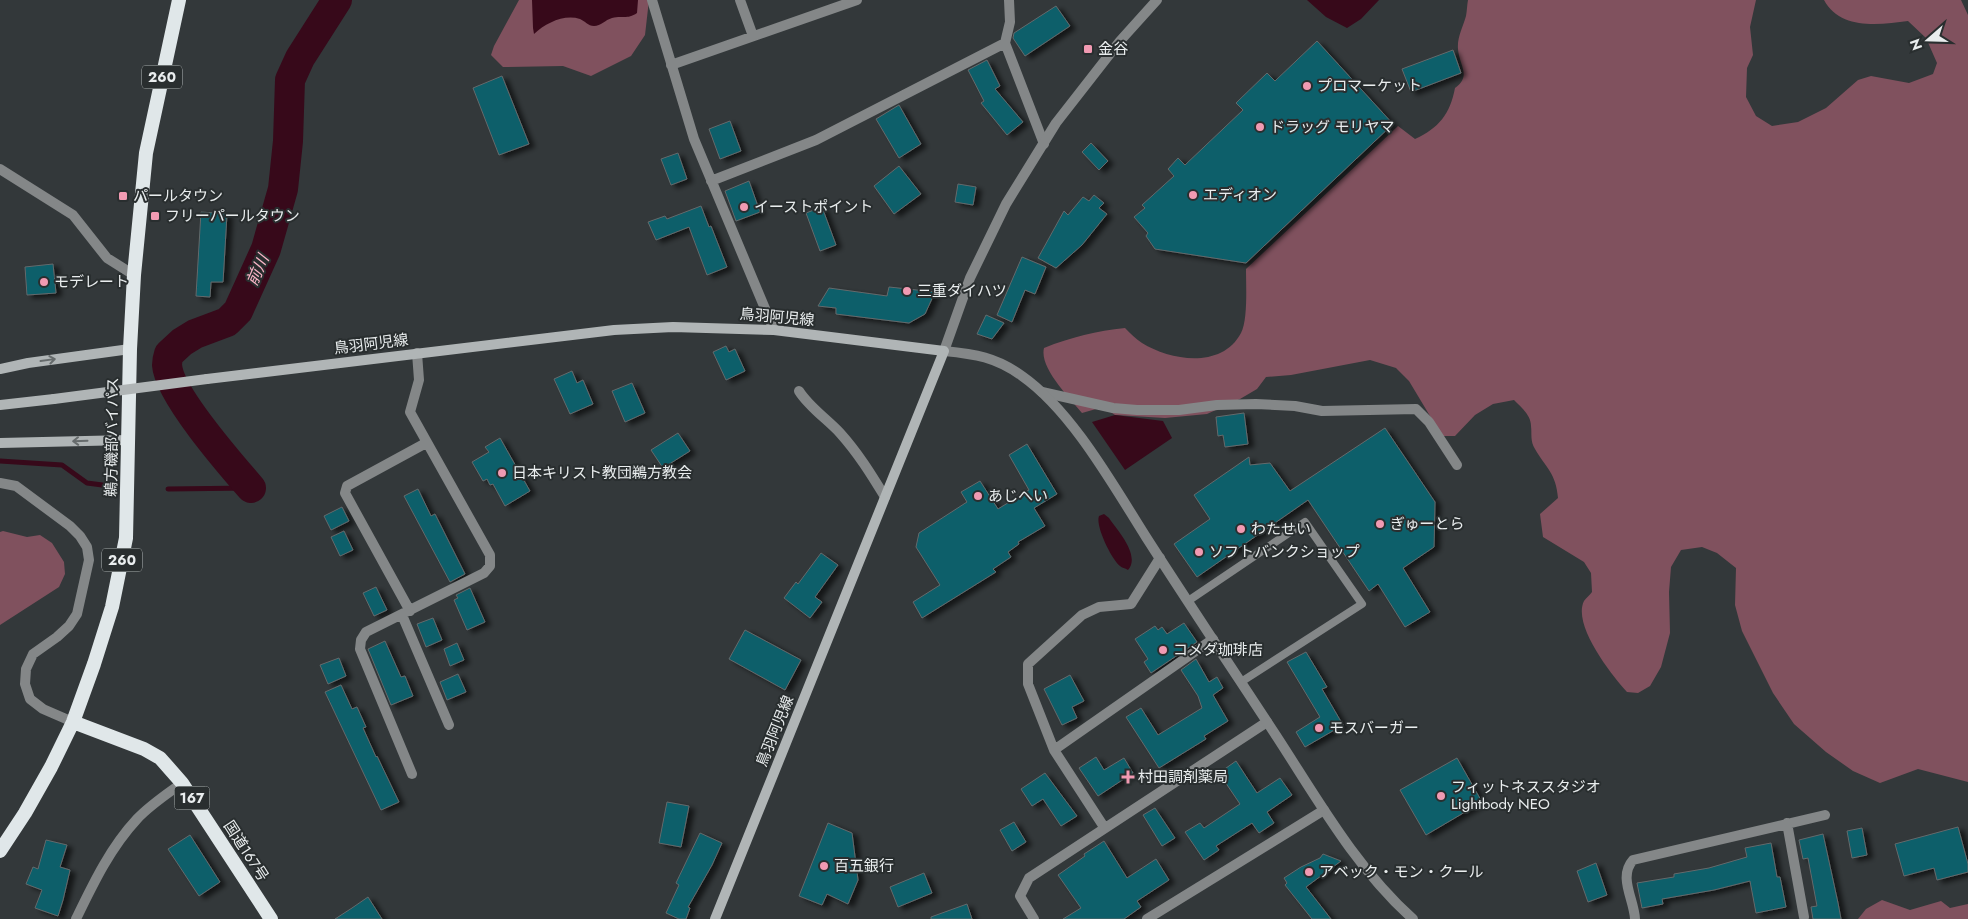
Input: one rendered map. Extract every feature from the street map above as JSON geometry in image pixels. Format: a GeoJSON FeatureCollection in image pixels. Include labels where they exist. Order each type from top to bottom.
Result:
{"type":"FeatureCollection","features":[{"type":"Feature","properties":{"kind":"highway","name":"鵜方磯部バイパス"},"geometry":{"type":"LineString","coordinates":[[0,851],[25,813],[51,767],[73,722],[112,607],[126,538],[130,349],[134,275],[146,153],[179,0]]}},
{"type":"Feature","properties":{"kind":"highway","name":"国道167号"},"geometry":{"type":"LineString","coordinates":[[73,722],[144,749],[160,758],[182,783],[272,919]]}},
{"type":"Feature","properties":{"kind":"main road","name":"鳥羽阿児線"},"geometry":{"type":"LineString","coordinates":[[0,405],[614,330],[673,327],[774,330],[944,351],[715,919]]}},
{"type":"Feature","properties":{"kind":"main road"},"geometry":{"type":"LineString","coordinates":[[0,369],[28,362],[130,349]]}},
{"type":"Feature","properties":{"kind":"main road"},"geometry":{"type":"LineString","coordinates":[[0,443],[128,440]]}},
{"type":"Feature","properties":{"kind":"street"},"geometry":{"type":"LineString","coordinates":[[652,0],[694,139],[774,330]]}},
{"type":"Feature","properties":{"kind":"street"},"geometry":{"type":"LineString","coordinates":[[740,0],[753,36]]}},
{"type":"Feature","properties":{"kind":"street"},"geometry":{"type":"LineString","coordinates":[[671,65],[857,0]]}},
{"type":"Feature","properties":{"kind":"street"},"geometry":{"type":"LineString","coordinates":[[1009,0],[1010,22],[1005,44],[1044,144]]}},
{"type":"Feature","properties":{"kind":"street"},"geometry":{"type":"LineString","coordinates":[[1156,0],[1056,123],[1006,204],[970,278],[944,351],[974,354],[1001,362],[1042,392],[1070,422],[1324,810],[1366,869],[1394,902],[1413,919]]}},
{"type":"Feature","properties":{"kind":"street"},"geometry":{"type":"LineString","coordinates":[[711,181],[816,140],[1005,44]]}},
{"type":"Feature","properties":{"kind":"street"},"geometry":{"type":"LineString","coordinates":[[0,169],[73,215],[107,258],[134,275]]}},
{"type":"Feature","properties":{"kind":"street"},"geometry":{"type":"LineString","coordinates":[[412,774],[360,649],[361,640],[366,632],[484,573],[490,566],[490,555],[410,412],[419,380],[417,353]]}},
{"type":"Feature","properties":{"kind":"street"},"geometry":{"type":"LineString","coordinates":[[798,391],[841,434],[864,462],[885,497]]}},
{"type":"Feature","properties":{"kind":"street"},"geometry":{"type":"LineString","coordinates":[[1042,392],[1113,408],[1137,410],[1179,410],[1217,405],[1256,404],[1295,406],[1322,411],[1416,409],[1429,422],[1457,465]]}},
{"type":"Feature","properties":{"kind":"street"},"geometry":{"type":"LineString","coordinates":[[426,443],[347,486],[345,493],[406,613],[449,725]]}},
{"type":"Feature","properties":{"kind":"street"},"geometry":{"type":"LineString","coordinates":[[0,483],[16,486],[70,526],[87,547],[89,560],[77,614],[69,626],[57,637],[33,654],[26,669],[25,684],[30,699],[43,710],[73,722]]}},
{"type":"Feature","properties":{"kind":"street"},"geometry":{"type":"LineString","coordinates":[[1104,827],[1054,750],[1028,684],[1028,664],[1082,615],[1099,607],[1131,604],[1160,558]]}},
{"type":"Feature","properties":{"kind":"street"},"geometry":{"type":"LineString","coordinates":[[1054,750],[1213,639]]}},
{"type":"Feature","properties":{"kind":"street"},"geometry":{"type":"LineString","coordinates":[[1034,919],[1020,896],[1029,878],[1104,827],[1267,722]]}},
{"type":"Feature","properties":{"kind":"street"},"geometry":{"type":"LineString","coordinates":[[76,919],[118,841],[138,818],[182,783]]}},
{"type":"Feature","properties":{"kind":"street"},"geometry":{"type":"LineString","coordinates":[[1147,919],[1324,810]]}},
{"type":"Feature","properties":{"kind":"street"},"geometry":{"type":"LineString","coordinates":[[1635,919],[1625,873],[1633,860],[1824,814]]}},
{"type":"Feature","properties":{"kind":"street"},"geometry":{"type":"LineString","coordinates":[[1787,823],[1804,917]]}},
{"type":"Feature","properties":{"kind":"lane"},"geometry":{"type":"LineString","coordinates":[[1188,601],[1305,522],[1362,604],[1241,682]]}},
{"type":"Feature","properties":{"kind":"shaded area"},"geometry":{"type":"Polygon","coordinates":[[[519,0],[649,0],[645,35],[631,56],[591,76],[563,66],[503,67],[491,55],[519,0]]]}},
{"type":"Feature","properties":{"kind":"shaded area"},"geometry":{"type":"Polygon","coordinates":[[[532,0],[638,0],[637,13],[630,16],[612,18],[594,26],[574,18],[556,20],[534,34],[532,0]]]}},
{"type":"Feature","properties":{"kind":"shaded area"},"geometry":{"type":"Polygon","coordinates":[[[1307,0],[1379,0],[1361,19],[1347,28],[1326,17],[1307,0]]]}},
{"type":"Feature","properties":{"kind":"shaded area"},"geometry":{"type":"Polygon","coordinates":[[[1468,0],[1756,0],[1750,27],[1753,55],[1747,68],[1746,97],[1756,116],[1772,126],[1798,122],[1826,108],[1858,80],[1871,76],[1909,83],[1933,74],[1937,63],[1926,38],[1908,21],[1873,24],[1850,21],[1831,10],[1824,0],[1961,0],[1968,15],[1968,782],[1918,769],[1880,783],[1853,771],[1826,752],[1794,724],[1773,693],[1742,631],[1735,605],[1736,568],[1717,553],[1702,547],[1681,550],[1671,567],[1669,592],[1670,633],[1661,667],[1650,686],[1638,693],[1627,692],[1595,650],[1584,623],[1582,611],[1584,601],[1592,592],[1591,573],[1584,562],[1543,537],[1540,514],[1558,498],[1557,489],[1550,471],[1533,446],[1531,422],[1514,400],[1493,404],[1475,415],[1455,436],[1442,436],[1409,381],[1396,368],[1370,360],[1291,375],[1266,377],[1257,389],[1207,414],[1165,418],[1115,415],[1103,407],[1082,413],[1063,391],[1051,373],[1046,364],[1044,348],[1104,331],[1125,328],[1140,341],[1154,349],[1181,357],[1209,357],[1222,352],[1232,345],[1241,333],[1245,320],[1246,269],[1398,126],[1415,139],[1431,130],[1442,119],[1450,105],[1455,88],[1460,84],[1464,75],[1458,45],[1466,16],[1468,0]]]}},
{"type":"Feature","properties":{"kind":"shaded area"},"geometry":{"type":"Polygon","coordinates":[[[1115,415],[1163,421],[1172,438],[1125,470],[1092,422],[1115,415]]]}},
{"type":"Feature","properties":{"kind":"shaded area"},"geometry":{"type":"Polygon","coordinates":[[[1104,514],[1122,536],[1130,550],[1132,557],[1128,570],[1117,563],[1105,542],[1098,521],[1099,516],[1104,514]]]}},
{"type":"Feature","properties":{"kind":"shaded area"},"geometry":{"type":"Polygon","coordinates":[[[3,531],[27,537],[40,535],[52,543],[64,562],[65,574],[59,587],[0,625],[0,532],[3,531]]]}},
{"type":"Feature","properties":{"kind":"shaded area"},"geometry":{"type":"Polygon","coordinates":[[[1882,900],[1910,910],[1941,901],[1950,908],[1968,904],[1968,919],[1858,919],[1866,909],[1882,900]]]}},
{"type":"Feature","properties":{"kind":"building"},"geometry":{"type":"Polygon","coordinates":[[[1056,6],[1070,26],[1025,56],[1013,38],[1014,33],[1056,6]]]}},
{"type":"Feature","properties":{"kind":"building"},"geometry":{"type":"Polygon","coordinates":[[[1317,41],[1393,124],[1246,263],[1155,249],[1146,236],[1148,233],[1134,217],[1145,208],[1142,205],[1174,176],[1168,169],[1178,158],[1185,165],[1243,110],[1236,103],[1267,73],[1275,81],[1317,41]]]}},
{"type":"Feature","properties":{"kind":"building"},"geometry":{"type":"Polygon","coordinates":[[[1453,50],[1461,73],[1411,92],[1402,69],[1453,50]]]}},
{"type":"Feature","properties":{"kind":"building"},"geometry":{"type":"Polygon","coordinates":[[[987,60],[1000,86],[995,89],[1023,122],[1007,135],[981,103],[984,101],[968,70],[987,60]]]}},
{"type":"Feature","properties":{"kind":"building"},"geometry":{"type":"Polygon","coordinates":[[[502,76],[529,144],[499,155],[473,88],[502,76]]]}},
{"type":"Feature","properties":{"kind":"building"},"geometry":{"type":"Polygon","coordinates":[[[899,105],[921,144],[899,158],[876,119],[899,105]]]}},
{"type":"Feature","properties":{"kind":"building"},"geometry":{"type":"Polygon","coordinates":[[[730,121],[741,151],[720,159],[709,129],[730,121]]]}},
{"type":"Feature","properties":{"kind":"building"},"geometry":{"type":"Polygon","coordinates":[[[1091,143],[1108,161],[1099,170],[1082,152],[1091,143]]]}},
{"type":"Feature","properties":{"kind":"building"},"geometry":{"type":"Polygon","coordinates":[[[678,153],[687,179],[671,185],[661,159],[678,153]]]}},
{"type":"Feature","properties":{"kind":"building"},"geometry":{"type":"Polygon","coordinates":[[[899,166],[921,194],[894,214],[874,186],[899,166]]]}},
{"type":"Feature","properties":{"kind":"building"},"geometry":{"type":"Polygon","coordinates":[[[749,181],[760,212],[736,221],[725,191],[749,181]]]}},
{"type":"Feature","properties":{"kind":"building"},"geometry":{"type":"Polygon","coordinates":[[[958,184],[976,187],[973,205],[955,202],[958,184]]]}},
{"type":"Feature","properties":{"kind":"building"},"geometry":{"type":"Polygon","coordinates":[[[1094,195],[1104,203],[1099,208],[1107,214],[1082,245],[1056,268],[1038,258],[1064,211],[1068,215],[1083,197],[1089,201],[1094,195]]]}},
{"type":"Feature","properties":{"kind":"building"},"geometry":{"type":"Polygon","coordinates":[[[701,206],[727,267],[707,275],[689,227],[656,240],[648,222],[665,216],[667,219],[701,206]]]}},
{"type":"Feature","properties":{"kind":"building"},"geometry":{"type":"Polygon","coordinates":[[[822,207],[836,245],[820,251],[806,213],[822,207]]]}},
{"type":"Feature","properties":{"kind":"building"},"geometry":{"type":"Polygon","coordinates":[[[201,212],[227,214],[223,282],[211,282],[210,297],[196,296],[201,212]]]}},
{"type":"Feature","properties":{"kind":"building"},"geometry":{"type":"Polygon","coordinates":[[[1022,257],[1046,267],[1035,294],[1025,290],[1012,322],[997,315],[1022,257]]]}},
{"type":"Feature","properties":{"kind":"building"},"geometry":{"type":"Polygon","coordinates":[[[53,264],[56,293],[27,295],[25,267],[53,264]]]}},
{"type":"Feature","properties":{"kind":"building","name":"三重ダイハツ"},"geometry":{"type":"Polygon","coordinates":[[[889,287],[935,292],[925,314],[909,323],[836,314],[836,308],[818,306],[829,288],[887,296],[889,287]]]}},
{"type":"Feature","properties":{"kind":"building"},"geometry":{"type":"Polygon","coordinates":[[[986,315],[1004,323],[992,339],[977,334],[986,315]]]}},
{"type":"Feature","properties":{"kind":"building"},"geometry":{"type":"Polygon","coordinates":[[[726,346],[729,352],[735,349],[745,371],[726,380],[713,352],[726,346]]]}},
{"type":"Feature","properties":{"kind":"building"},"geometry":{"type":"Polygon","coordinates":[[[572,371],[577,383],[583,380],[593,404],[570,414],[554,379],[572,371]]]}},
{"type":"Feature","properties":{"kind":"building"},"geometry":{"type":"Polygon","coordinates":[[[632,383],[645,413],[625,422],[612,391],[632,383]]]}},
{"type":"Feature","properties":{"kind":"building"},"geometry":{"type":"Polygon","coordinates":[[[1244,413],[1248,444],[1225,447],[1223,435],[1218,436],[1216,417],[1244,413]]]}},
{"type":"Feature","properties":{"kind":"building"},"geometry":{"type":"Polygon","coordinates":[[[1385,428],[1435,502],[1434,547],[1403,568],[1430,612],[1405,627],[1378,584],[1369,591],[1308,500],[1197,577],[1174,544],[1210,519],[1194,495],[1249,457],[1250,465],[1270,463],[1290,491],[1385,428]]]}},
{"type":"Feature","properties":{"kind":"building"},"geometry":{"type":"Polygon","coordinates":[[[678,433],[690,451],[663,468],[651,450],[678,433]]]}},
{"type":"Feature","properties":{"kind":"building"},"geometry":{"type":"Polygon","coordinates":[[[500,438],[530,491],[505,506],[493,484],[490,485],[487,479],[483,481],[472,462],[489,452],[485,447],[500,438]]]}},
{"type":"Feature","properties":{"kind":"building"},"geometry":{"type":"Polygon","coordinates":[[[1027,444],[1057,494],[1034,508],[1045,526],[1018,542],[1019,544],[1008,552],[1011,557],[993,569],[996,572],[922,618],[913,602],[940,585],[916,547],[919,533],[967,502],[961,492],[980,481],[998,509],[1029,490],[1009,455],[1027,444]]]}},
{"type":"Feature","properties":{"kind":"building"},"geometry":{"type":"Polygon","coordinates":[[[418,489],[431,516],[435,514],[465,574],[450,582],[404,496],[418,489]]]}},
{"type":"Feature","properties":{"kind":"building"},"geometry":{"type":"Polygon","coordinates":[[[342,507],[349,521],[331,530],[324,516],[342,507]]]}},
{"type":"Feature","properties":{"kind":"building"},"geometry":{"type":"Polygon","coordinates":[[[344,531],[353,550],[340,556],[331,537],[344,531]]]}},
{"type":"Feature","properties":{"kind":"building"},"geometry":{"type":"Polygon","coordinates":[[[821,553],[838,565],[815,597],[822,602],[810,618],[784,598],[796,582],[798,584],[821,553]]]}},
{"type":"Feature","properties":{"kind":"building"},"geometry":{"type":"Polygon","coordinates":[[[376,587],[387,610],[374,616],[363,593],[376,587]]]}},
{"type":"Feature","properties":{"kind":"building"},"geometry":{"type":"Polygon","coordinates":[[[470,588],[485,622],[467,630],[454,600],[458,598],[456,595],[470,588]]]}},
{"type":"Feature","properties":{"kind":"building"},"geometry":{"type":"Polygon","coordinates":[[[433,618],[442,640],[426,647],[417,624],[433,618]]]}},
{"type":"Feature","properties":{"kind":"building","name":"コメダ珈琲店"},"geometry":{"type":"Polygon","coordinates":[[[1184,623],[1197,642],[1151,673],[1144,662],[1148,659],[1135,639],[1155,626],[1158,630],[1162,627],[1167,634],[1184,623]]]}},
{"type":"Feature","properties":{"kind":"building"},"geometry":{"type":"Polygon","coordinates":[[[745,630],[801,660],[785,690],[729,659],[745,630]]]}},
{"type":"Feature","properties":{"kind":"building"},"geometry":{"type":"Polygon","coordinates":[[[385,641],[401,677],[405,676],[413,696],[391,705],[368,649],[385,641]]]}},
{"type":"Feature","properties":{"kind":"building"},"geometry":{"type":"Polygon","coordinates":[[[457,643],[464,660],[450,666],[444,649],[457,643]]]}},
{"type":"Feature","properties":{"kind":"building"},"geometry":{"type":"Polygon","coordinates":[[[1306,652],[1327,687],[1322,689],[1343,725],[1305,747],[1296,732],[1320,717],[1287,662],[1306,652]]]}},
{"type":"Feature","properties":{"kind":"building"},"geometry":{"type":"Polygon","coordinates":[[[339,658],[346,676],[328,684],[320,665],[339,658]]]}},
{"type":"Feature","properties":{"kind":"building"},"geometry":{"type":"Polygon","coordinates":[[[1196,659],[1209,682],[1217,677],[1223,688],[1213,695],[1228,721],[1204,736],[1206,739],[1159,768],[1126,717],[1141,708],[1158,735],[1202,708],[1198,696],[1181,670],[1196,659]]]}},
{"type":"Feature","properties":{"kind":"building"},"geometry":{"type":"Polygon","coordinates":[[[458,674],[466,692],[447,700],[440,682],[458,674]]]}},
{"type":"Feature","properties":{"kind":"building"},"geometry":{"type":"Polygon","coordinates":[[[1070,675],[1084,701],[1072,707],[1077,718],[1062,725],[1044,689],[1070,675]]]}},
{"type":"Feature","properties":{"kind":"building"},"geometry":{"type":"Polygon","coordinates":[[[341,685],[352,709],[357,707],[366,727],[363,728],[399,802],[381,810],[325,692],[341,685]]]}},
{"type":"Feature","properties":{"kind":"building"},"geometry":{"type":"Polygon","coordinates":[[[1096,757],[1104,770],[1124,758],[1133,773],[1098,796],[1079,768],[1096,757]]]}},
{"type":"Feature","properties":{"kind":"building","name":"フィットネススタジオ Lightbody NEO"},"geometry":{"type":"Polygon","coordinates":[[[1457,758],[1482,802],[1426,835],[1400,790],[1457,758]]]}},
{"type":"Feature","properties":{"kind":"building"},"geometry":{"type":"Polygon","coordinates":[[[1236,761],[1257,793],[1280,778],[1292,795],[1267,812],[1274,823],[1259,833],[1252,823],[1216,846],[1219,850],[1204,860],[1185,832],[1200,823],[1204,828],[1240,804],[1219,773],[1236,761]]]}},
{"type":"Feature","properties":{"kind":"building"},"geometry":{"type":"Polygon","coordinates":[[[1045,773],[1077,816],[1061,826],[1043,799],[1032,806],[1021,789],[1045,773]]]}},
{"type":"Feature","properties":{"kind":"building"},"geometry":{"type":"Polygon","coordinates":[[[667,802],[689,806],[681,847],[659,843],[667,802]]]}},
{"type":"Feature","properties":{"kind":"building"},"geometry":{"type":"Polygon","coordinates":[[[1155,808],[1175,838],[1162,846],[1143,815],[1155,808]]]}},
{"type":"Feature","properties":{"kind":"building"},"geometry":{"type":"Polygon","coordinates":[[[1014,822],[1026,842],[1012,851],[1000,830],[1014,822]]]}},
{"type":"Feature","properties":{"kind":"building"},"geometry":{"type":"Polygon","coordinates":[[[828,823],[852,833],[858,880],[848,904],[827,894],[822,905],[799,896],[828,823]]]}},
{"type":"Feature","properties":{"kind":"building"},"geometry":{"type":"Polygon","coordinates":[[[1958,827],[1968,864],[1968,872],[1937,880],[1934,868],[1904,876],[1895,844],[1958,827]]]}},
{"type":"Feature","properties":{"kind":"building"},"geometry":{"type":"Polygon","coordinates":[[[1862,828],[1867,855],[1852,858],[1847,831],[1862,828]]]}},
{"type":"Feature","properties":{"kind":"building"},"geometry":{"type":"Polygon","coordinates":[[[700,833],[722,843],[688,907],[690,908],[686,919],[679,919],[666,913],[679,885],[676,883],[700,833]]]}},
{"type":"Feature","properties":{"kind":"building"},"geometry":{"type":"Polygon","coordinates":[[[1823,834],[1841,919],[1813,919],[1811,907],[1817,906],[1808,858],[1803,859],[1799,840],[1823,834]]]}},
{"type":"Feature","properties":{"kind":"building"},"geometry":{"type":"Polygon","coordinates":[[[190,835],[220,882],[199,896],[168,849],[190,835]]]}},
{"type":"Feature","properties":{"kind":"building"},"geometry":{"type":"Polygon","coordinates":[[[46,840],[67,845],[60,867],[70,870],[58,916],[35,908],[42,890],[26,884],[33,867],[38,869],[46,840]]]}},
{"type":"Feature","properties":{"kind":"building"},"geometry":{"type":"Polygon","coordinates":[[[1104,841],[1127,878],[1156,859],[1169,880],[1137,901],[1141,907],[1124,919],[1063,919],[1081,908],[1058,875],[1104,841]]]}},
{"type":"Feature","properties":{"kind":"building"},"geometry":{"type":"Polygon","coordinates":[[[1771,843],[1777,877],[1780,877],[1786,907],[1756,913],[1750,881],[1714,890],[1662,899],[1663,904],[1642,908],[1637,883],[1674,877],[1674,874],[1709,868],[1747,857],[1745,848],[1771,843]]]}},
{"type":"Feature","properties":{"kind":"building","name":"アベック・モン・クール"},"geometry":{"type":"Polygon","coordinates":[[[1323,854],[1341,861],[1306,887],[1331,919],[1312,919],[1285,885],[1287,883],[1284,878],[1320,858],[1323,854]]]}},
{"type":"Feature","properties":{"kind":"building"},"geometry":{"type":"Polygon","coordinates":[[[1596,863],[1607,895],[1588,902],[1577,871],[1596,863]]]}},
{"type":"Feature","properties":{"kind":"building"},"geometry":{"type":"Polygon","coordinates":[[[924,873],[932,893],[898,907],[890,887],[924,873]]]}},
{"type":"Feature","properties":{"kind":"building"},"geometry":{"type":"Polygon","coordinates":[[[368,897],[382,919],[335,919],[352,908],[368,897]]]}},
{"type":"Feature","properties":{"kind":"building"},"geometry":{"type":"Polygon","coordinates":[[[967,904],[972,919],[931,919],[931,917],[967,904]]]}},
{"type":"Feature","properties":{"kind":"waterway","name":"前川"},"geometry":{"type":"LineString","coordinates":[[251,488],[216,447],[189,411],[170,378],[167,365],[169,354],[182,342],[195,334],[227,322],[238,311],[266,249],[283,189],[288,141],[290,80],[300,58],[337,0]]}},
{"type":"Feature","properties":{"kind":"waterway"},"geometry":{"type":"LineString","coordinates":[[0,461],[62,465],[87,483],[110,486]]}},
{"type":"Feature","properties":{"kind":"waterway"},"geometry":{"type":"LineString","coordinates":[[168,489],[251,488]]}},
{"type":"Feature","properties":{"kind":"place","name":"金谷"},"geometry":{"type":"Point","coordinates":[1088,49]}},
{"type":"Feature","properties":{"kind":"place","name":"プロマーケット"},"geometry":{"type":"Point","coordinates":[1307,86]}},
{"type":"Feature","properties":{"kind":"place","name":"ドラッグ モリヤマ"},"geometry":{"type":"Point","coordinates":[1260,127]}},
{"type":"Feature","properties":{"kind":"place","name":"エディオン"},"geometry":{"type":"Point","coordinates":[1193,195]}},
{"type":"Feature","properties":{"kind":"place","name":"パールタウン"},"geometry":{"type":"Point","coordinates":[123,196]}},
{"type":"Feature","properties":{"kind":"place","name":"イーストポイント"},"geometry":{"type":"Point","coordinates":[744,207]}},
{"type":"Feature","properties":{"kind":"place","name":"フリーパールタウン"},"geometry":{"type":"Point","coordinates":[155,216]}},
{"type":"Feature","properties":{"kind":"place","name":"モデレート"},"geometry":{"type":"Point","coordinates":[44,282]}},
{"type":"Feature","properties":{"kind":"place","name":"三重ダイハツ"},"geometry":{"type":"Point","coordinates":[907,291]}},
{"type":"Feature","properties":{"kind":"place","name":"日本キリスト教団鵜方教会"},"geometry":{"type":"Point","coordinates":[502,473]}},
{"type":"Feature","properties":{"kind":"place","name":"あじへい"},"geometry":{"type":"Point","coordinates":[978,496]}},
{"type":"Feature","properties":{"kind":"place","name":"ぎゅーとら"},"geometry":{"type":"Point","coordinates":[1380,524]}},
{"type":"Feature","properties":{"kind":"place","name":"わたせい"},"geometry":{"type":"Point","coordinates":[1241,529]}},
{"type":"Feature","properties":{"kind":"place","name":"ソフトバンクショップ"},"geometry":{"type":"Point","coordinates":[1199,552]}},
{"type":"Feature","properties":{"kind":"place","name":"コメダ珈琲店"},"geometry":{"type":"Point","coordinates":[1163,650]}},
{"type":"Feature","properties":{"kind":"place","name":"モスバーガー"},"geometry":{"type":"Point","coordinates":[1319,728]}},
{"type":"Feature","properties":{"kind":"place","name":"村田調剤薬局"},"geometry":{"type":"Point","coordinates":[1128,777]}},
{"type":"Feature","properties":{"kind":"place","name":"フィットネススタジオ Lightbody NEO"},"geometry":{"type":"Point","coordinates":[1441,796]}},
{"type":"Feature","properties":{"kind":"place","name":"百五銀行"},"geometry":{"type":"Point","coordinates":[824,866]}},
{"type":"Feature","properties":{"kind":"place","name":"アベック・モン・クール"},"geometry":{"type":"Point","coordinates":[1309,872]}}]}
